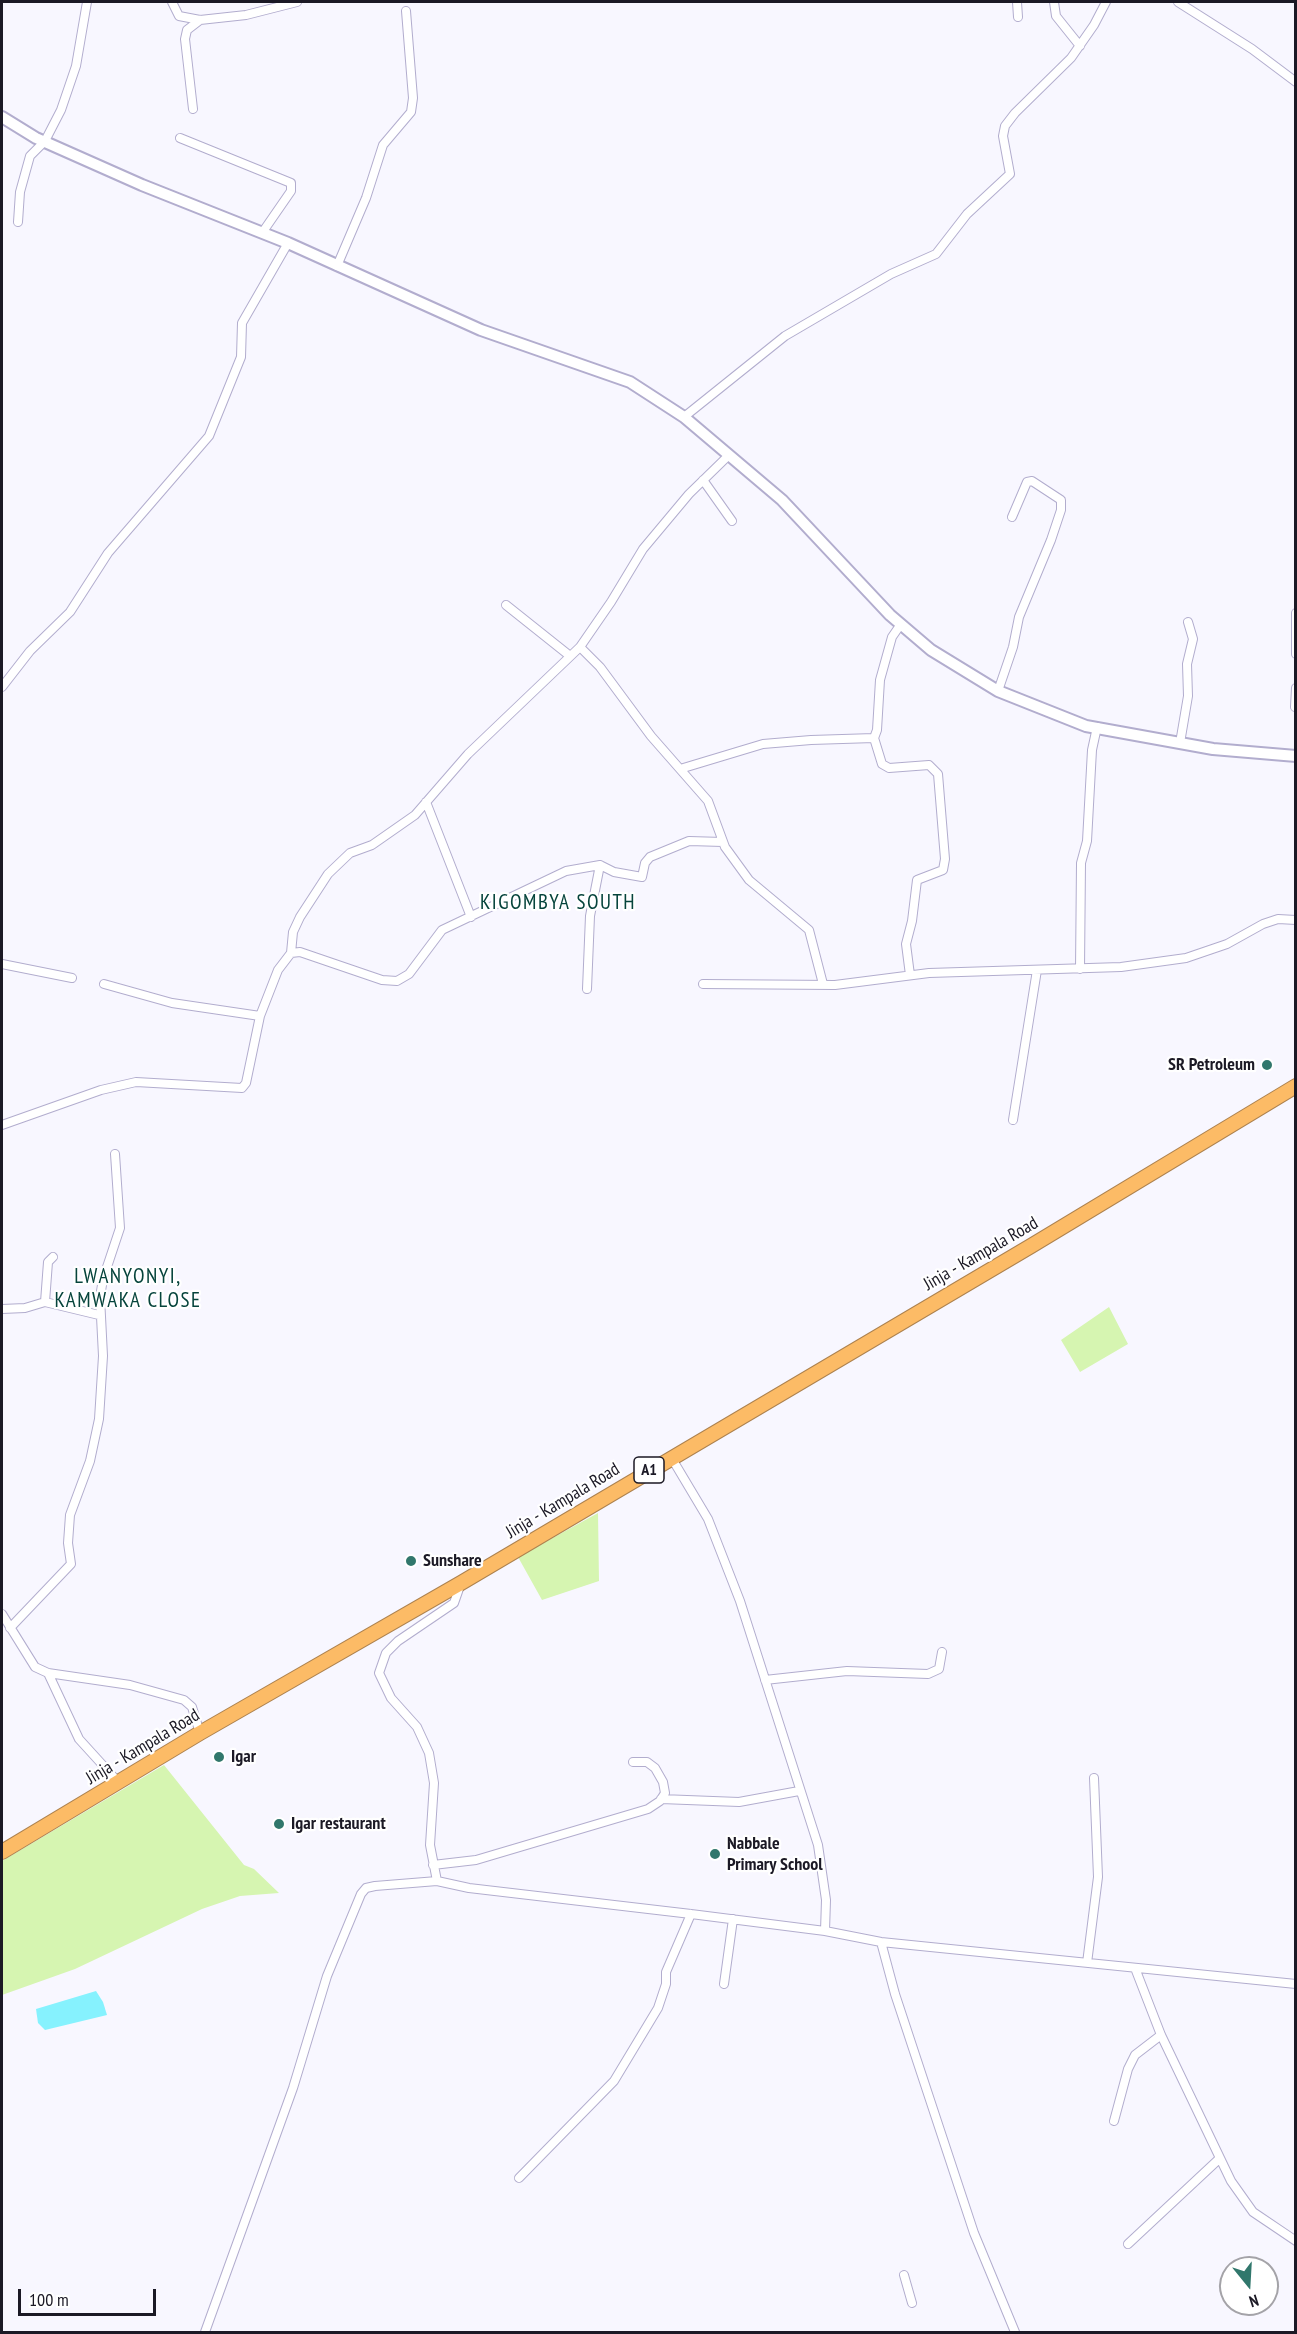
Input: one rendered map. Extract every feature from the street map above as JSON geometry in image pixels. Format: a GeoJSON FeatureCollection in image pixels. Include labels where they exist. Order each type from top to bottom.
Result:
{"type":"FeatureCollection","features":[{"type":"Feature","properties":{"kind":"highway","name":"Jinja - Kampala Road"},"geometry":{"type":"LineString","coordinates":[[2,1852],[200,1733],[460,1583],[1032,1246],[1296,1086]]}},
{"type":"Feature","properties":{"kind":"street"},"geometry":{"type":"LineString","coordinates":[[18,222],[21,192],[30,156],[45,141],[61,110],[76,66],[87,2]]}},
{"type":"Feature","properties":{"kind":"street"},"geometry":{"type":"LineString","coordinates":[[172,2],[178,16],[200,20],[246,15],[297,2]]}},
{"type":"Feature","properties":{"kind":"street"},"geometry":{"type":"LineString","coordinates":[[1017,2],[1018,16]]}},
{"type":"Feature","properties":{"kind":"street"},"geometry":{"type":"LineString","coordinates":[[1054,2],[1056,16],[1080,46]]}},
{"type":"Feature","properties":{"kind":"street"},"geometry":{"type":"LineString","coordinates":[[684,417],[785,336],[891,274],[936,254],[967,214],[1010,174],[1003,136],[1005,126],[1080,46],[1106,2]]}},
{"type":"Feature","properties":{"kind":"street"},"geometry":{"type":"LineString","coordinates":[[1178,2],[1252,49],[1296,82]]}},
{"type":"Feature","properties":{"kind":"street"},"geometry":{"type":"LineString","coordinates":[[337,266],[366,198],[383,145],[408,117],[412,105],[406,11]]}},
{"type":"Feature","properties":{"kind":"street"},"geometry":{"type":"LineString","coordinates":[[193,109],[185,39],[187,30],[200,20]]}},
{"type":"Feature","properties":{"kind":"street"},"geometry":{"type":"LineString","coordinates":[[2,117],[45,141],[142,185],[288,243],[481,330],[630,382],[684,417],[782,500],[830,553],[901,624],[931,650],[998,691],[1086,726],[1213,749],[1296,756]]}},
{"type":"Feature","properties":{"kind":"street"},"geometry":{"type":"LineString","coordinates":[[180,138],[291,183],[291,191],[262,233]]}},
{"type":"Feature","properties":{"kind":"street"},"geometry":{"type":"LineString","coordinates":[[2,687],[30,651],[70,612],[108,553],[209,436],[241,357],[242,323],[288,243]]}},
{"type":"Feature","properties":{"kind":"street"},"geometry":{"type":"LineString","coordinates":[[2,1125],[101,1090],[136,1082],[242,1088],[246,1083],[260,1017],[278,970],[291,953],[293,932],[305,906],[340,861],[394,832],[426,802],[468,754],[580,647],[643,549],[703,480],[728,456]]}},
{"type":"Feature","properties":{"kind":"street"},"geometry":{"type":"LineString","coordinates":[[703,480],[732,521]]}},
{"type":"Feature","properties":{"kind":"street"},"geometry":{"type":"LineString","coordinates":[[998,691],[1013,646],[1019,617],[1052,540],[1061,510],[1061,500],[1030,481],[1020,494],[1012,517]]}},
{"type":"Feature","properties":{"kind":"street"},"geometry":{"type":"LineString","coordinates":[[506,605],[570,656]]}},
{"type":"Feature","properties":{"kind":"street"},"geometry":{"type":"LineString","coordinates":[[1296,613],[1296,654]]}},
{"type":"Feature","properties":{"kind":"street"},"geometry":{"type":"LineString","coordinates":[[1180,743],[1188,696],[1187,664],[1192,639],[1188,622]]}},
{"type":"Feature","properties":{"kind":"street"},"geometry":{"type":"LineString","coordinates":[[901,624],[892,637],[880,680],[877,730],[874,738],[882,764],[889,768],[929,765],[938,774],[945,859],[942,870],[917,880],[912,921],[906,944],[910,975]]}},
{"type":"Feature","properties":{"kind":"street"},"geometry":{"type":"LineString","coordinates":[[580,647],[600,667],[651,736],[708,801],[723,842],[750,880],[809,930],[823,984]]}},
{"type":"Feature","properties":{"kind":"street"},"geometry":{"type":"LineString","coordinates":[[1295,707],[1296,688]]}},
{"type":"Feature","properties":{"kind":"street"},"geometry":{"type":"LineString","coordinates":[[1080,969],[1081,863],[1087,841],[1092,750],[1097,728]]}},
{"type":"Feature","properties":{"kind":"street"},"geometry":{"type":"LineString","coordinates":[[680,769],[763,744],[874,738]]}},
{"type":"Feature","properties":{"kind":"street"},"geometry":{"type":"LineString","coordinates":[[426,802],[471,917]]}},
{"type":"Feature","properties":{"kind":"street"},"geometry":{"type":"LineString","coordinates":[[291,953],[300,952],[382,980],[397,981],[409,974],[442,930],[566,871],[600,865],[614,872],[642,877],[645,863],[650,857],[689,841],[723,842]]}},
{"type":"Feature","properties":{"kind":"street"},"geometry":{"type":"LineString","coordinates":[[586,989],[590,916],[600,865]]}},
{"type":"Feature","properties":{"kind":"street"},"geometry":{"type":"LineString","coordinates":[[703,984],[850,984],[910,975],[1121,967],[1186,958],[1227,944],[1263,924],[1278,919],[1296,920]]}},
{"type":"Feature","properties":{"kind":"street"},"geometry":{"type":"LineString","coordinates":[[2,964],[72,978]]}},
{"type":"Feature","properties":{"kind":"street"},"geometry":{"type":"LineString","coordinates":[[1013,1120],[1037,970]]}},
{"type":"Feature","properties":{"kind":"street"},"geometry":{"type":"LineString","coordinates":[[104,984],[172,1003],[260,1017]]}},
{"type":"Feature","properties":{"kind":"street"},"geometry":{"type":"LineString","coordinates":[[10,1628],[71,1564],[68,1542],[70,1515],[90,1461],[99,1419],[103,1356],[99,1315],[103,1279],[120,1228],[115,1154]]}},
{"type":"Feature","properties":{"kind":"street"},"geometry":{"type":"LineString","coordinates":[[45,1302],[48,1262],[53,1257]]}},
{"type":"Feature","properties":{"kind":"street"},"geometry":{"type":"LineString","coordinates":[[2,1309],[26,1308],[45,1302],[99,1315]]}},
{"type":"Feature","properties":{"kind":"street"},"geometry":{"type":"LineString","coordinates":[[671,1457],[708,1519],[740,1601],[818,1845],[826,1900],[825,1931]]}},
{"type":"Feature","properties":{"kind":"street"},"geometry":{"type":"LineString","coordinates":[[436,1881],[430,1845],[434,1783],[429,1753],[417,1727],[391,1698],[379,1673],[386,1653],[398,1641],[454,1603],[460,1583]]}},
{"type":"Feature","properties":{"kind":"street"},"geometry":{"type":"LineString","coordinates":[[2,1614],[35,1667],[48,1673],[130,1685],[184,1700],[192,1707],[200,1733]]}},
{"type":"Feature","properties":{"kind":"street"},"geometry":{"type":"LineString","coordinates":[[765,1680],[847,1671],[928,1674],[939,1669],[942,1652]]}},
{"type":"Feature","properties":{"kind":"street"},"geometry":{"type":"LineString","coordinates":[[48,1673],[79,1739],[119,1783]]}},
{"type":"Feature","properties":{"kind":"street"},"geometry":{"type":"LineString","coordinates":[[433,1865],[476,1860],[648,1809],[665,1793],[663,1782],[655,1768],[647,1762],[633,1762]]}},
{"type":"Feature","properties":{"kind":"street"},"geometry":{"type":"LineString","coordinates":[[1087,1963],[1098,1877],[1094,1778]]}},
{"type":"Feature","properties":{"kind":"street"},"geometry":{"type":"LineString","coordinates":[[661,1799],[739,1802],[799,1791]]}},
{"type":"Feature","properties":{"kind":"street"},"geometry":{"type":"LineString","coordinates":[[205,2332],[292,2088],[327,1976],[361,1894],[366,1888],[436,1881],[469,1888],[825,1931],[881,1942],[1296,1984]]}},
{"type":"Feature","properties":{"kind":"street"},"geometry":{"type":"LineString","coordinates":[[519,2178],[614,2081],[658,2008],[666,1984],[666,1972],[692,1914]]}},
{"type":"Feature","properties":{"kind":"street"},"geometry":{"type":"LineString","coordinates":[[724,1984],[733,1919]]}},
{"type":"Feature","properties":{"kind":"street"},"geometry":{"type":"LineString","coordinates":[[881,1942],[895,1994],[974,2233],[1015,2332]]}},
{"type":"Feature","properties":{"kind":"street"},"geometry":{"type":"LineString","coordinates":[[1135,1968],[1161,2035],[1219,2159],[1241,2199],[1253,2212],[1296,2241]]}},
{"type":"Feature","properties":{"kind":"street"},"geometry":{"type":"LineString","coordinates":[[1114,2121],[1128,2069],[1135,2055],[1161,2035]]}},
{"type":"Feature","properties":{"kind":"street"},"geometry":{"type":"LineString","coordinates":[[1128,2244],[1219,2159]]}},
{"type":"Feature","properties":{"kind":"street"},"geometry":{"type":"LineString","coordinates":[[904,2275],[912,2303]]}},
{"type":"Feature","properties":{"kind":"green space"},"geometry":{"type":"Polygon","coordinates":[[[1109,1307],[1128,1344],[1080,1372],[1061,1340],[1109,1307]]]}},
{"type":"Feature","properties":{"kind":"green space"},"geometry":{"type":"Polygon","coordinates":[[[598,1513],[599,1581],[542,1600],[518,1557],[598,1513]]]}},
{"type":"Feature","properties":{"kind":"green space"},"geometry":{"type":"Polygon","coordinates":[[[164,1765],[244,1865],[254,1869],[279,1893],[240,1896],[202,1909],[75,1969],[2,1995],[2,1861],[164,1765]]]}},
{"type":"Feature","properties":{"kind":"water"},"geometry":{"type":"Polygon","coordinates":[[[96,1991],[107,2015],[45,2030],[38,2023],[36,2009],[96,1991]]]}},
{"type":"Feature","properties":{"kind":"place","name":"SR Petroleum"},"geometry":{"type":"Point","coordinates":[1267,1065]}},
{"type":"Feature","properties":{"kind":"place","name":"Sunshare"},"geometry":{"type":"Point","coordinates":[411,1561]}},
{"type":"Feature","properties":{"kind":"place","name":"Igar"},"geometry":{"type":"Point","coordinates":[219,1757]}},
{"type":"Feature","properties":{"kind":"place","name":"Igar restaurant"},"geometry":{"type":"Point","coordinates":[279,1824]}},
{"type":"Feature","properties":{"kind":"place","name":"Nabbale Primary School"},"geometry":{"type":"Point","coordinates":[715,1854]}},
{"type":"Feature","properties":{"kind":"district","name":"KIGOMBYA SOUTH"},"geometry":{"type":"Point","coordinates":[558,903]}},
{"type":"Feature","properties":{"kind":"district","name":"LWANYONYI, KAMWAKA CLOSE"},"geometry":{"type":"Point","coordinates":[128,1289]}}]}
